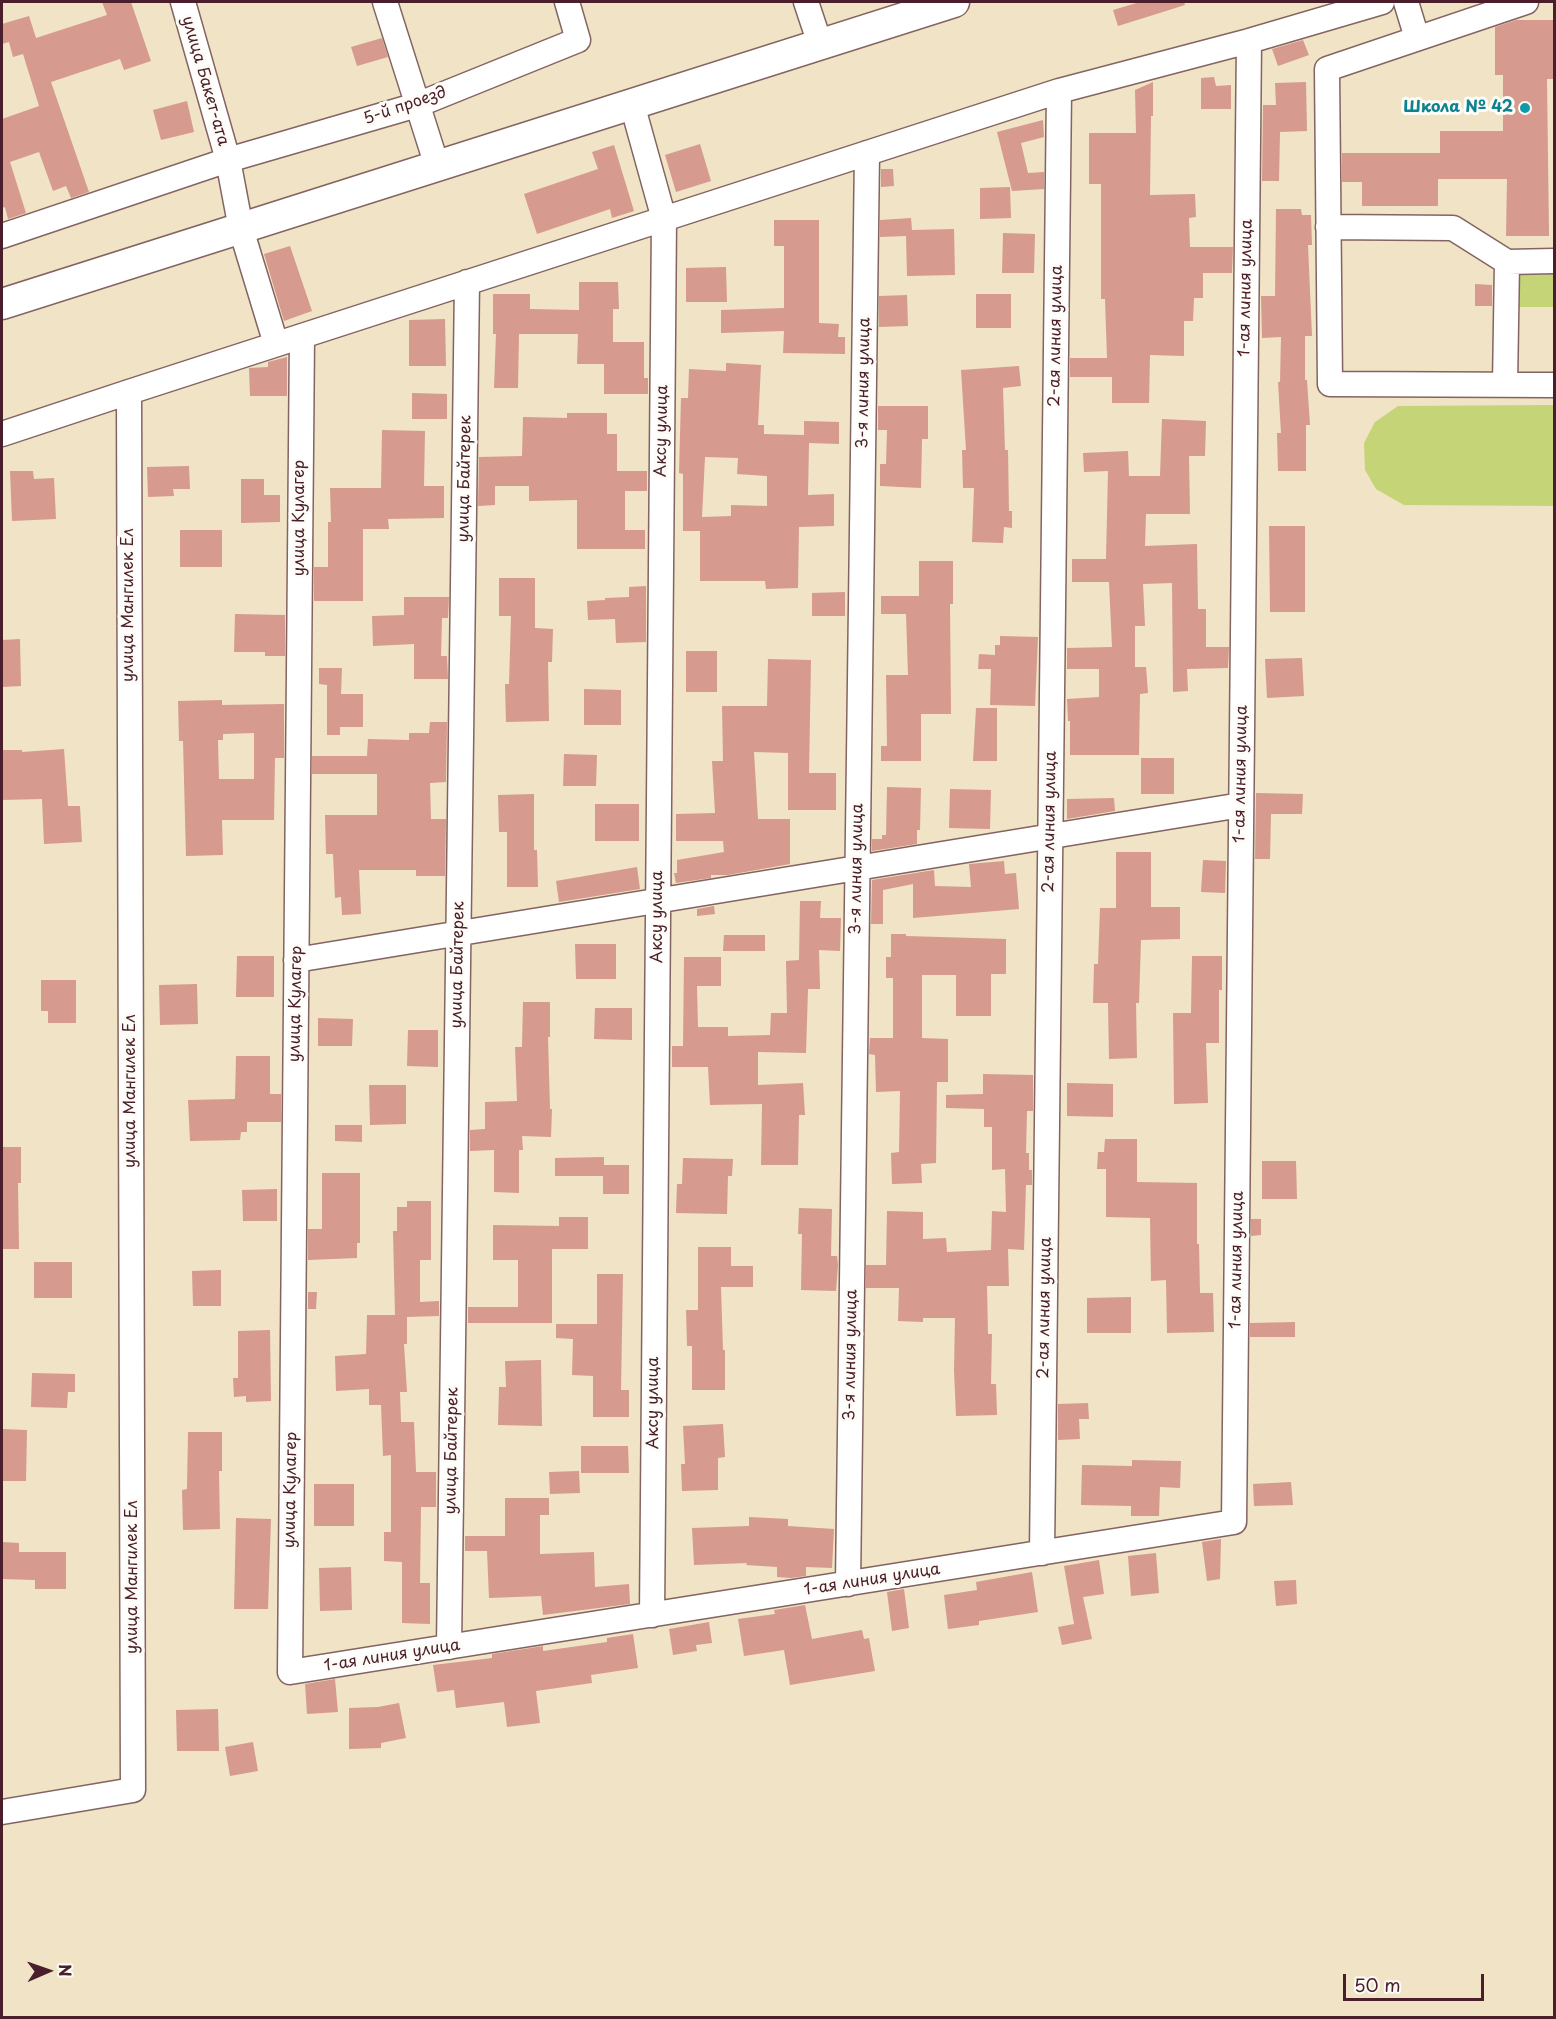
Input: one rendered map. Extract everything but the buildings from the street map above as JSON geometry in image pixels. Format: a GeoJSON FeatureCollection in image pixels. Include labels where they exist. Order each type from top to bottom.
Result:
{"type":"FeatureCollection","features":[{"type":"Feature","properties":{"kind":"main road"},"geometry":{"type":"LineString","coordinates":[[2,304],[954,2]]}},
{"type":"Feature","properties":{"kind":"street","name":"улица Бакет-ата"},"geometry":{"type":"LineString","coordinates":[[183,2],[228,160],[241,229],[276,344]]}},
{"type":"Feature","properties":{"kind":"street"},"geometry":{"type":"LineString","coordinates":[[386,2],[436,166]]}},
{"type":"Feature","properties":{"kind":"street","name":"5-й проезд"},"geometry":{"type":"LineString","coordinates":[[2,236],[228,160],[417,105],[578,40],[567,2]]}},
{"type":"Feature","properties":{"kind":"street"},"geometry":{"type":"LineString","coordinates":[[806,2],[820,44]]}},
{"type":"Feature","properties":{"kind":"street"},"geometry":{"type":"LineString","coordinates":[[2,434],[1059,91],[1382,2]]}},
{"type":"Feature","properties":{"kind":"street"},"geometry":{"type":"LineString","coordinates":[[1406,2],[1417,38]]}},
{"type":"Feature","properties":{"kind":"street"},"geometry":{"type":"LineString","coordinates":[[1526,2],[1327,69],[1330,384],[1554,385]]}},
{"type":"Feature","properties":{"kind":"street","name":"1-ая линия улица"},"geometry":{"type":"LineString","coordinates":[[290,1672],[1234,1522],[1249,40]]}},
{"type":"Feature","properties":{"kind":"street","name":"2-ая линия улица"},"geometry":{"type":"LineString","coordinates":[[1042,1553],[1059,91]]}},
{"type":"Feature","properties":{"kind":"street","name":"Аксу улица"},"geometry":{"type":"LineString","coordinates":[[632,104],[664,219],[652,1615]]}},
{"type":"Feature","properties":{"kind":"street","name":"3-я линия улица"},"geometry":{"type":"LineString","coordinates":[[848,1584],[867,153]]}},
{"type":"Feature","properties":{"kind":"street"},"geometry":{"type":"LineString","coordinates":[[1328,227],[1453,228],[1507,262],[1554,261]]}},
{"type":"Feature","properties":{"kind":"street"},"geometry":{"type":"LineString","coordinates":[[1505,385],[1507,262]]}},
{"type":"Feature","properties":{"kind":"street","name":"улица Байтерек"},"geometry":{"type":"LineString","coordinates":[[449,1647],[467,282]]}},
{"type":"Feature","properties":{"kind":"street","name":"улица Кулагер"},"geometry":{"type":"LineString","coordinates":[[290,1672],[302,336]]}},
{"type":"Feature","properties":{"kind":"street","name":"улица Мангилек Ел"},"geometry":{"type":"LineString","coordinates":[[2,1812],[134,1791],[129,392]]}},
{"type":"Feature","properties":{"kind":"street"},"geometry":{"type":"LineString","coordinates":[[296,960],[1241,805]]}},
{"type":"Feature","properties":{"kind":"green space"},"geometry":{"type":"Polygon","coordinates":[[[1513,272],[1554,272],[1554,307],[1513,307],[1513,272]]]}},
{"type":"Feature","properties":{"kind":"green space"},"geometry":{"type":"Polygon","coordinates":[[[1554,405],[1554,506],[1404,505],[1376,489],[1365,470],[1364,443],[1375,422],[1398,406],[1554,405]]]}},
{"type":"Feature","properties":{"kind":"place","name":"Школа № 42"},"geometry":{"type":"Point","coordinates":[1525,108]}}]}
